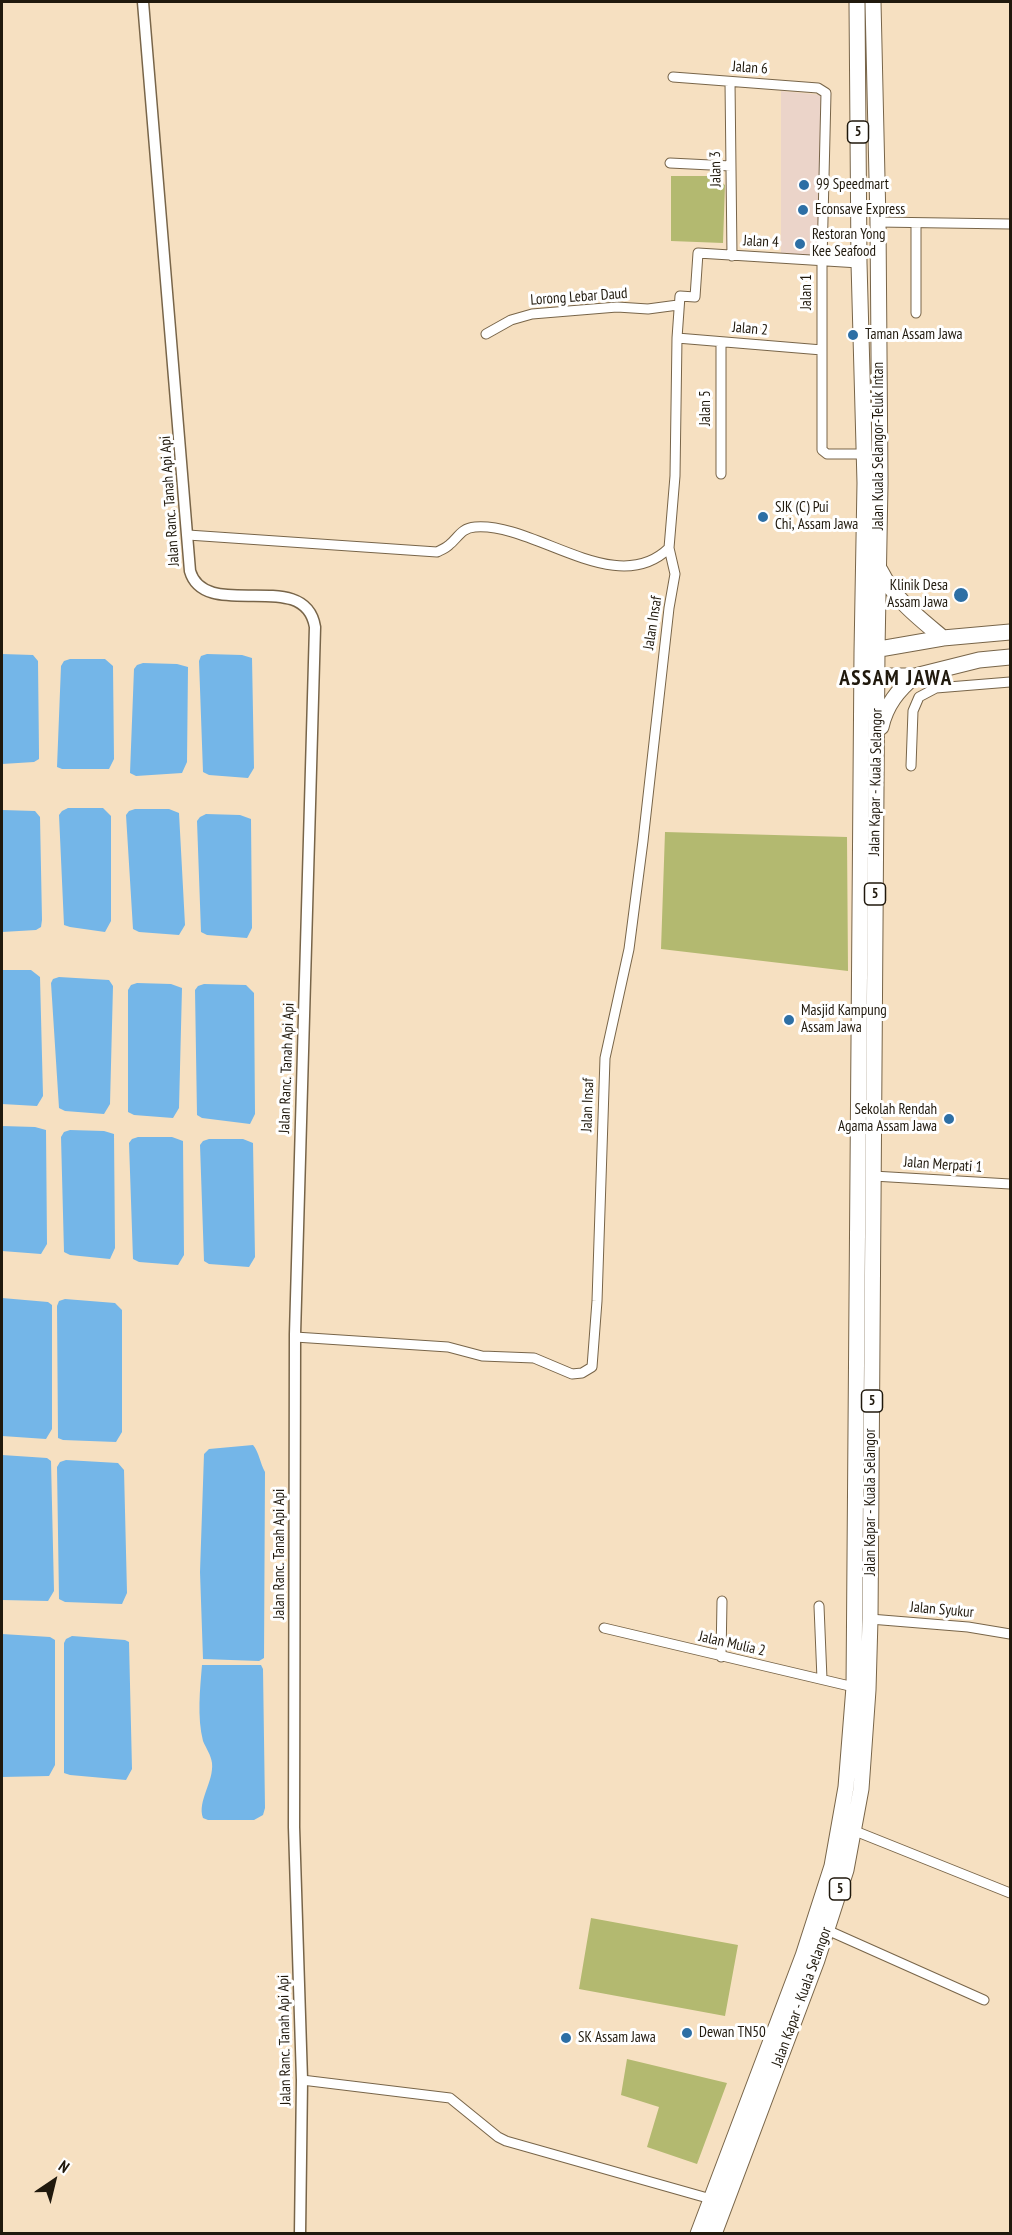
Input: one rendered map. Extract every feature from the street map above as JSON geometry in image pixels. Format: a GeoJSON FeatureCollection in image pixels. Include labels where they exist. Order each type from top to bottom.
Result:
{"type":"FeatureCollection","features":[{"type":"Feature","properties":{"kind":"highway","name":"Jalan Kuala Selangor-Teluk Intan"},"geometry":{"type":"LineString","coordinates":[[857,2],[865,554],[872,647]]}},
{"type":"Feature","properties":{"kind":"highway","name":"Jalan Kuala Selangor-Teluk Intan"},"geometry":{"type":"LineString","coordinates":[[872,647],[879,567],[880,483],[873,2]]}},
{"type":"Feature","properties":{"kind":"highway"},"geometry":{"type":"LineString","coordinates":[[879,567],[889,588],[943,638]]}},
{"type":"Feature","properties":{"kind":"highway"},"geometry":{"type":"LineString","coordinates":[[872,647],[1011,632]]}},
{"type":"Feature","properties":{"kind":"highway","name":"Jalan Kapar - Kuala Selangor"},"geometry":{"type":"LineString","coordinates":[[698,2234],[827,1930],[846,1870],[861,1789],[867,680],[872,647]]}},
{"type":"Feature","properties":{"kind":"highway"},"geometry":{"type":"LineString","coordinates":[[867,680],[915,676],[979,660],[1011,657]]}},
{"type":"Feature","properties":{"kind":"highway"},"geometry":{"type":"LineString","coordinates":[[877,745],[883,719],[890,703],[902,686],[915,676]]}},
{"type":"Feature","properties":{"kind":"highway","name":"Jalan Kapar - Kuala Selangor"},"geometry":{"type":"LineString","coordinates":[[714,2234],[832,1866],[846,1787],[870,1619],[877,745],[867,680]]}},
{"type":"Feature","properties":{"kind":"street","name":"Jalan Ranc. Tanah Api Api"},"geometry":{"type":"LineString","coordinates":[[143,2],[190,572],[192,579],[202,590],[210,593],[294,600],[309,610],[315,627],[296,1337],[294,1827],[302,2080],[300,2234]]}},
{"type":"Feature","properties":{"kind":"street","name":"Jalan 6"},"geometry":{"type":"LineString","coordinates":[[673,77],[824,90]]}},
{"type":"Feature","properties":{"kind":"street","name":"Jalan 3"},"geometry":{"type":"LineString","coordinates":[[730,82],[732,255]]}},
{"type":"Feature","properties":{"kind":"street","name":"Jalan 1"},"geometry":{"type":"LineString","coordinates":[[824,90],[827,96],[822,261],[822,450],[826,454],[864,454]]}},
{"type":"Feature","properties":{"kind":"street"},"geometry":{"type":"LineString","coordinates":[[670,163],[731,166]]}},
{"type":"Feature","properties":{"kind":"street"},"geometry":{"type":"LineString","coordinates":[[878,222],[1011,224]]}},
{"type":"Feature","properties":{"kind":"street"},"geometry":{"type":"LineString","coordinates":[[916,223],[916,313]]}},
{"type":"Feature","properties":{"kind":"street","name":"Jalan 4"},"geometry":{"type":"LineString","coordinates":[[678,305],[680,296],[695,297],[698,253],[859,263]]}},
{"type":"Feature","properties":{"kind":"street"},"geometry":{"type":"LineString","coordinates":[[188,535],[437,552],[448,547],[458,534],[474,527],[492,528],[524,536],[598,562],[622,565],[656,559],[669,548],[675,476],[678,305]]}},
{"type":"Feature","properties":{"kind":"street","name":"Lorong Lebar Daud"},"geometry":{"type":"LineString","coordinates":[[486,334],[511,320],[532,314],[617,307],[648,309],[678,305]]}},
{"type":"Feature","properties":{"kind":"street","name":"Jalan 2"},"geometry":{"type":"LineString","coordinates":[[676,338],[822,350]]}},
{"type":"Feature","properties":{"kind":"street","name":"Jalan 5"},"geometry":{"type":"LineString","coordinates":[[721,342],[721,474]]}},
{"type":"Feature","properties":{"kind":"street","name":"Jalan Insaf"},"geometry":{"type":"LineString","coordinates":[[296,1337],[448,1347],[499,1357],[522,1356],[534,1358],[572,1374],[582,1373],[592,1367],[597,1300],[605,1058],[629,949],[644,841],[668,619],[674,588],[675,574],[669,548]]}},
{"type":"Feature","properties":{"kind":"street"},"geometry":{"type":"LineString","coordinates":[[911,766],[913,711],[919,697],[936,688],[1011,682]]}},
{"type":"Feature","properties":{"kind":"street","name":"Jalan Merpati 1"},"geometry":{"type":"LineString","coordinates":[[873,1176],[1011,1184]]}},
{"type":"Feature","properties":{"kind":"street"},"geometry":{"type":"LineString","coordinates":[[722,1601],[722,1657]]}},
{"type":"Feature","properties":{"kind":"street"},"geometry":{"type":"LineString","coordinates":[[819,1606],[822,1679]]}},
{"type":"Feature","properties":{"kind":"street","name":"Jalan Syukur"},"geometry":{"type":"LineString","coordinates":[[870,1619],[968,1627],[1011,1634]]}},
{"type":"Feature","properties":{"kind":"street","name":"Jalan Mulia 2"},"geometry":{"type":"LineString","coordinates":[[604,1628],[861,1688]]}},
{"type":"Feature","properties":{"kind":"street"},"geometry":{"type":"LineString","coordinates":[[855,1831],[1011,1893]]}},
{"type":"Feature","properties":{"kind":"street"},"geometry":{"type":"LineString","coordinates":[[827,1930],[984,2000]]}},
{"type":"Feature","properties":{"kind":"street"},"geometry":{"type":"LineString","coordinates":[[302,2080],[450,2098],[506,2141],[711,2199]]}},
{"type":"Feature","properties":{"kind":"shaded area"},"geometry":{"type":"Polygon","coordinates":[[[781,91],[822,95],[819,256],[781,254],[781,91]]]}},
{"type":"Feature","properties":{"kind":"green space"},"geometry":{"type":"Polygon","coordinates":[[[671,176],[712,176],[725,185],[723,243],[671,241],[671,176]]]}},
{"type":"Feature","properties":{"kind":"green space"},"geometry":{"type":"Polygon","coordinates":[[[665,832],[847,837],[848,971],[661,949],[665,832]]]}},
{"type":"Feature","properties":{"kind":"green space"},"geometry":{"type":"Polygon","coordinates":[[[591,1918],[738,1945],[725,2016],[579,1989],[591,1918]]]}},
{"type":"Feature","properties":{"kind":"green space"},"geometry":{"type":"Polygon","coordinates":[[[627,2059],[727,2083],[697,2164],[647,2147],[659,2107],[621,2095],[627,2059]]]}},
{"type":"Feature","properties":{"kind":"water"},"geometry":{"type":"Polygon","coordinates":[[[2,654],[33,655],[38,661],[39,759],[34,762],[2,764],[2,654]]]}},
{"type":"Feature","properties":{"kind":"water"},"geometry":{"type":"Polygon","coordinates":[[[207,654],[242,655],[252,658],[254,768],[248,778],[209,775],[203,772],[199,661],[201,656],[207,654]]]}},
{"type":"Feature","properties":{"kind":"water"},"geometry":{"type":"Polygon","coordinates":[[[105,659],[113,666],[114,759],[109,769],[62,769],[57,767],[61,666],[64,661],[105,659]]]}},
{"type":"Feature","properties":{"kind":"water"},"geometry":{"type":"Polygon","coordinates":[[[143,663],[177,664],[188,667],[187,762],[182,773],[136,776],[130,773],[134,669],[143,663]]]}},
{"type":"Feature","properties":{"kind":"water"},"geometry":{"type":"Polygon","coordinates":[[[68,808],[103,808],[111,816],[111,921],[105,932],[64,925],[59,815],[68,808]]]}},
{"type":"Feature","properties":{"kind":"water"},"geometry":{"type":"Polygon","coordinates":[[[135,809],[169,809],[179,813],[185,925],[179,935],[139,932],[133,929],[126,815],[135,809]]]}},
{"type":"Feature","properties":{"kind":"water"},"geometry":{"type":"Polygon","coordinates":[[[2,810],[35,811],[40,817],[42,920],[41,927],[36,930],[2,932],[2,810]]]}},
{"type":"Feature","properties":{"kind":"water"},"geometry":{"type":"Polygon","coordinates":[[[206,814],[240,815],[251,819],[252,928],[247,938],[207,935],[201,932],[197,821],[206,814]]]}},
{"type":"Feature","properties":{"kind":"water"},"geometry":{"type":"Polygon","coordinates":[[[2,970],[31,970],[40,977],[43,1096],[37,1106],[2,1104],[2,970]]]}},
{"type":"Feature","properties":{"kind":"water"},"geometry":{"type":"Polygon","coordinates":[[[59,977],[109,980],[113,986],[110,1104],[104,1114],[65,1111],[59,1108],[51,983],[53,979],[59,977]]]}},
{"type":"Feature","properties":{"kind":"water"},"geometry":{"type":"Polygon","coordinates":[[[137,983],[171,984],[182,988],[179,1108],[173,1118],[134,1115],[128,1112],[128,990],[131,985],[137,983]]]}},
{"type":"Feature","properties":{"kind":"water"},"geometry":{"type":"Polygon","coordinates":[[[204,984],[246,985],[254,993],[255,1114],[250,1124],[202,1118],[197,1115],[195,990],[204,984]]]}},
{"type":"Feature","properties":{"kind":"water"},"geometry":{"type":"Polygon","coordinates":[[[2,1126],[35,1127],[46,1130],[47,1244],[41,1254],[2,1251],[2,1126]]]}},
{"type":"Feature","properties":{"kind":"water"},"geometry":{"type":"Polygon","coordinates":[[[70,1130],[104,1131],[114,1134],[115,1248],[110,1259],[70,1255],[64,1252],[61,1137],[64,1132],[70,1130]]]}},
{"type":"Feature","properties":{"kind":"water"},"geometry":{"type":"Polygon","coordinates":[[[138,1137],[172,1137],[183,1141],[184,1255],[178,1265],[139,1262],[133,1259],[129,1143],[138,1137]]]}},
{"type":"Feature","properties":{"kind":"water"},"geometry":{"type":"Polygon","coordinates":[[[209,1139],[243,1139],[253,1143],[255,1257],[249,1267],[209,1264],[204,1261],[200,1145],[209,1139]]]}},
{"type":"Feature","properties":{"kind":"water"},"geometry":{"type":"Polygon","coordinates":[[[2,1298],[48,1302],[52,1305],[52,1429],[46,1439],[2,1436],[2,1298]]]}},
{"type":"Feature","properties":{"kind":"water"},"geometry":{"type":"Polygon","coordinates":[[[65,1299],[115,1303],[122,1310],[122,1432],[116,1442],[58,1438],[57,1306],[59,1301],[65,1299]]]}},
{"type":"Feature","properties":{"kind":"water"},"geometry":{"type":"Polygon","coordinates":[[[253,1445],[265,1472],[264,1658],[259,1661],[203,1659],[200,1572],[204,1454],[209,1449],[253,1445]]]}},
{"type":"Feature","properties":{"kind":"water"},"geometry":{"type":"Polygon","coordinates":[[[2,1455],[47,1458],[51,1461],[54,1591],[48,1601],[2,1600],[2,1455]]]}},
{"type":"Feature","properties":{"kind":"water"},"geometry":{"type":"Polygon","coordinates":[[[66,1460],[118,1463],[124,1470],[127,1593],[122,1604],[65,1602],[59,1599],[57,1467],[60,1462],[66,1460]]]}},
{"type":"Feature","properties":{"kind":"water"},"geometry":{"type":"Polygon","coordinates":[[[2,1634],[50,1637],[55,1640],[55,1765],[49,1776],[2,1777],[2,1634]]]}},
{"type":"Feature","properties":{"kind":"water"},"geometry":{"type":"Polygon","coordinates":[[[72,1636],[129,1642],[132,1769],[126,1780],[64,1773],[64,1643],[72,1636]]]}},
{"type":"Feature","properties":{"kind":"water"},"geometry":{"type":"Polygon","coordinates":[[[202,1665],[261,1665],[263,1669],[265,1808],[263,1815],[254,1820],[208,1820],[203,1818],[202,1805],[211,1777],[212,1763],[203,1741],[200,1722],[202,1665]]]}},
{"type":"Feature","properties":{"kind":"place","name":"99 Speedmart"},"geometry":{"type":"Point","coordinates":[804,185]}},
{"type":"Feature","properties":{"kind":"place","name":"Econsave Express"},"geometry":{"type":"Point","coordinates":[803,210]}},
{"type":"Feature","properties":{"kind":"place","name":"Restoran Yong Kee Seafood"},"geometry":{"type":"Point","coordinates":[800,244]}},
{"type":"Feature","properties":{"kind":"place","name":"Taman Assam Jawa"},"geometry":{"type":"Point","coordinates":[853,335]}},
{"type":"Feature","properties":{"kind":"place","name":"SJK (C) Pui Chi, Assam Jawa"},"geometry":{"type":"Point","coordinates":[763,517]}},
{"type":"Feature","properties":{"kind":"place","name":"Klinik Desa Assam Jawa"},"geometry":{"type":"Point","coordinates":[961,595]}},
{"type":"Feature","properties":{"kind":"place","name":"Masjid Kampung Assam Jawa"},"geometry":{"type":"Point","coordinates":[789,1020]}},
{"type":"Feature","properties":{"kind":"place","name":"Sekolah Rendah Agama Assam Jawa"},"geometry":{"type":"Point","coordinates":[949,1119]}},
{"type":"Feature","properties":{"kind":"place","name":"Dewan TN50"},"geometry":{"type":"Point","coordinates":[687,2033]}},
{"type":"Feature","properties":{"kind":"place","name":"SK Assam Jawa"},"geometry":{"type":"Point","coordinates":[566,2038]}},
{"type":"Feature","properties":{"kind":"district","name":"ASSAM JAWA"},"geometry":{"type":"Point","coordinates":[896,679]}}]}
